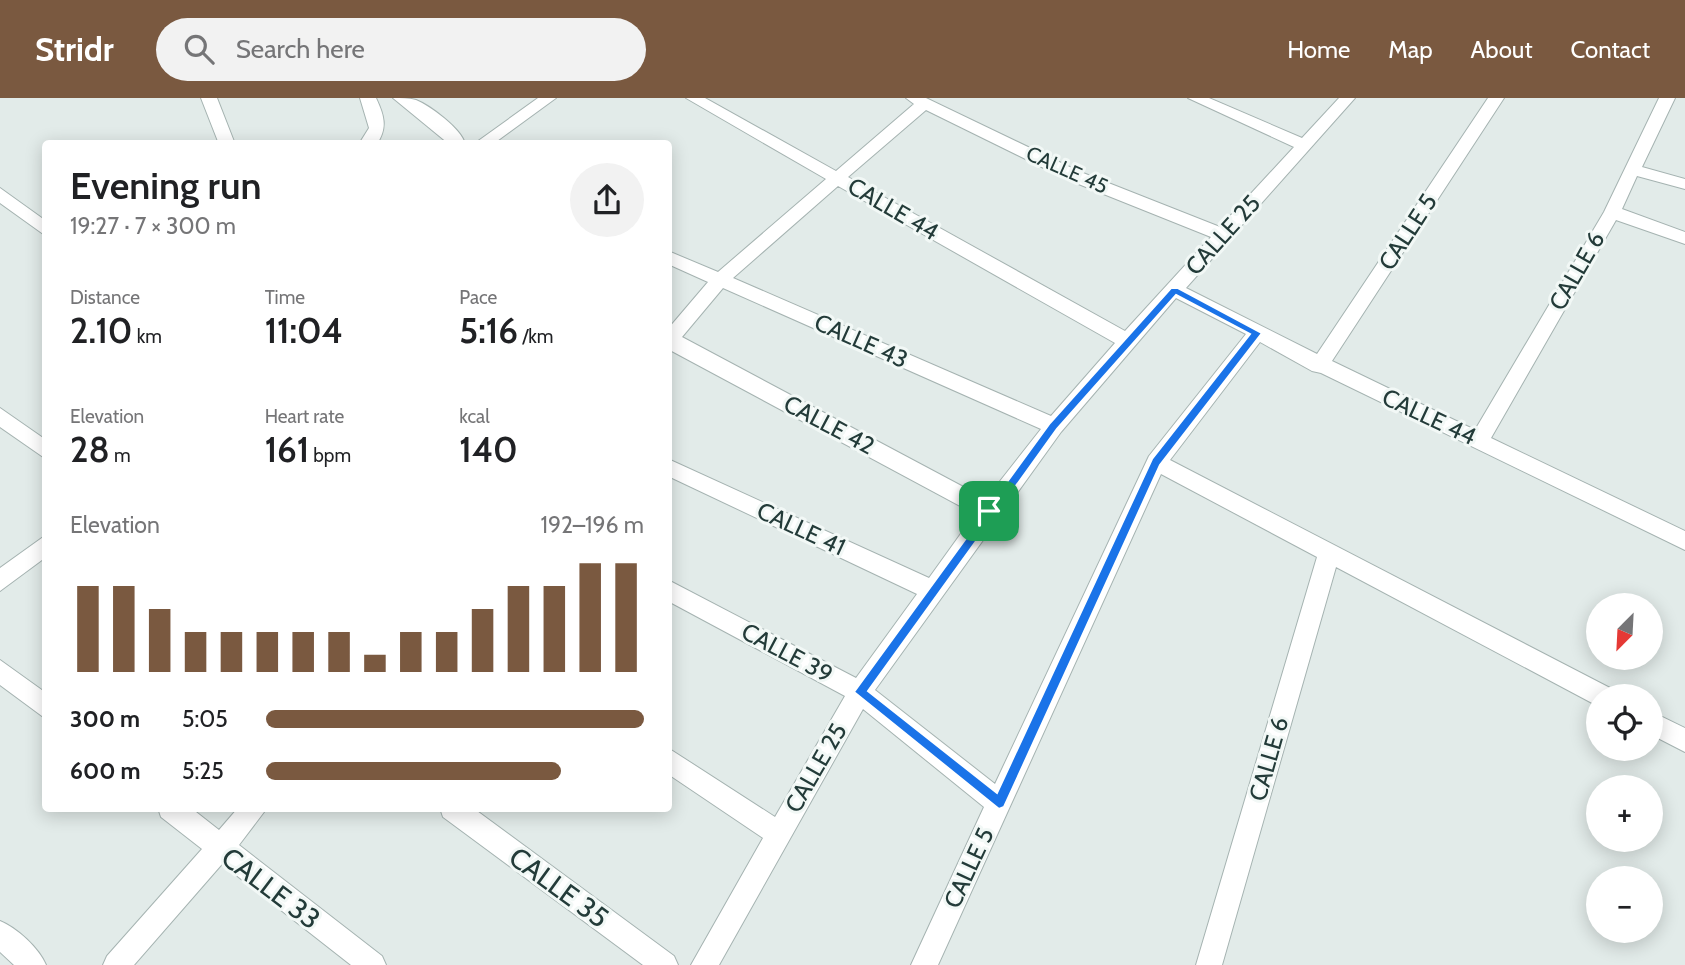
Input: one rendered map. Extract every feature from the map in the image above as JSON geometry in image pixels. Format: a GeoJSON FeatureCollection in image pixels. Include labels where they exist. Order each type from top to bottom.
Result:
{"type":"FeatureCollection","features":[{"type":"Feature","properties":{"kind":"street"},"geometry":{"type":"LineString","coordinates":[[208,98],[215,107],[226,140]]}},
{"type":"Feature","properties":{"kind":"street"},"geometry":{"type":"LineString","coordinates":[[368,98],[378,128],[372,140]]}},
{"type":"Feature","properties":{"kind":"street"},"geometry":{"type":"LineString","coordinates":[[401,98],[456,140]]}},
{"type":"Feature","properties":{"kind":"street"},"geometry":{"type":"LineString","coordinates":[[488,140],[548,98]]}},
{"type":"Feature","properties":{"kind":"street","name":"CALLE 44"},"geometry":{"type":"LineString","coordinates":[[694,98],[1127,341]]}},
{"type":"Feature","properties":{"kind":"street"},"geometry":{"type":"LineString","coordinates":[[1196,98],[1304,145]]}},
{"type":"Feature","properties":{"kind":"street","name":"CALLE 25"},"geometry":{"type":"LineString","coordinates":[[704,965],[860,692],[989,511],[1054,426],[1127,341],[1347,98]]}},
{"type":"Feature","properties":{"kind":"street","name":"CALLE 5"},"geometry":{"type":"LineString","coordinates":[[1319,366],[1496,98]]}},
{"type":"Feature","properties":{"kind":"street","name":"CALLE 6"},"geometry":{"type":"LineString","coordinates":[[1479,440],[1612,212],[1667,98]]}},
{"type":"Feature","properties":{"kind":"street"},"geometry":{"type":"LineString","coordinates":[[672,337],[722,279],[919,100]]}},
{"type":"Feature","properties":{"kind":"street","name":"CALLE 45"},"geometry":{"type":"LineString","coordinates":[[919,100],[1072,175],[1223,235]]}},
{"type":"Feature","properties":{"kind":"street"},"geometry":{"type":"LineString","coordinates":[[1634,170],[1685,184]]}},
{"type":"Feature","properties":{"kind":"street"},"geometry":{"type":"LineString","coordinates":[[0,194],[42,227]]}},
{"type":"Feature","properties":{"kind":"street"},"geometry":{"type":"LineString","coordinates":[[1612,212],[1685,238]]}},
{"type":"Feature","properties":{"kind":"street","name":"CALLE 43"},"geometry":{"type":"LineString","coordinates":[[672,259],[1054,426]]}},
{"type":"Feature","properties":{"kind":"street","name":"CALLE 44"},"geometry":{"type":"LineString","coordinates":[[1175,290],[1319,366],[1479,440],[1685,541]]}},
{"type":"Feature","properties":{"kind":"street","name":"CALLE 5"},"geometry":{"type":"LineString","coordinates":[[924,965],[1156,462],[1257,333]]}},
{"type":"Feature","properties":{"kind":"street","name":"CALLE 42"},"geometry":{"type":"LineString","coordinates":[[672,342],[989,511]]}},
{"type":"Feature","properties":{"kind":"street"},"geometry":{"type":"LineString","coordinates":[[0,416],[42,449]]}},
{"type":"Feature","properties":{"kind":"street"},"geometry":{"type":"LineString","coordinates":[[1156,462],[1586,688]]}},
{"type":"Feature","properties":{"kind":"street","name":"CALLE 41"},"geometry":{"type":"LineString","coordinates":[[672,469],[934,591]]}},
{"type":"Feature","properties":{"kind":"street"},"geometry":{"type":"LineString","coordinates":[[0,581],[42,547]]}},
{"type":"Feature","properties":{"kind":"street","name":"CALLE 6"},"geometry":{"type":"LineString","coordinates":[[1209,965],[1329,553]]}},
{"type":"Feature","properties":{"kind":"street","name":"CALLE 39"},"geometry":{"type":"LineString","coordinates":[[672,592],[860,692],[999,803]]}},
{"type":"Feature","properties":{"kind":"street"},"geometry":{"type":"LineString","coordinates":[[0,671],[42,705]]}},
{"type":"Feature","properties":{"kind":"street"},"geometry":{"type":"LineString","coordinates":[[1663,729],[1685,740]]}},
{"type":"Feature","properties":{"kind":"street"},"geometry":{"type":"LineString","coordinates":[[672,763],[777,834]]}},
{"type":"Feature","properties":{"kind":"street","name":"CALLE 33"},"geometry":{"type":"LineString","coordinates":[[175,812],[373,965]]}},
{"type":"Feature","properties":{"kind":"street"},"geometry":{"type":"LineString","coordinates":[[116,965],[251,812]]}},
{"type":"Feature","properties":{"kind":"street","name":"CALLE 35"},"geometry":{"type":"LineString","coordinates":[[457,812],[665,965]]}},
{"type":"Feature","properties":{"kind":"street"},"geometry":{"type":"LineString","coordinates":[[0,934],[33,965]]}},
{"type":"Feature","properties":{"kind":"route"},"geometry":{"type":"LineString","coordinates":[[1175,290],[1257,333],[1156,462],[999,803],[860,692],[989,511],[1054,426],[1175,290]]}}]}
